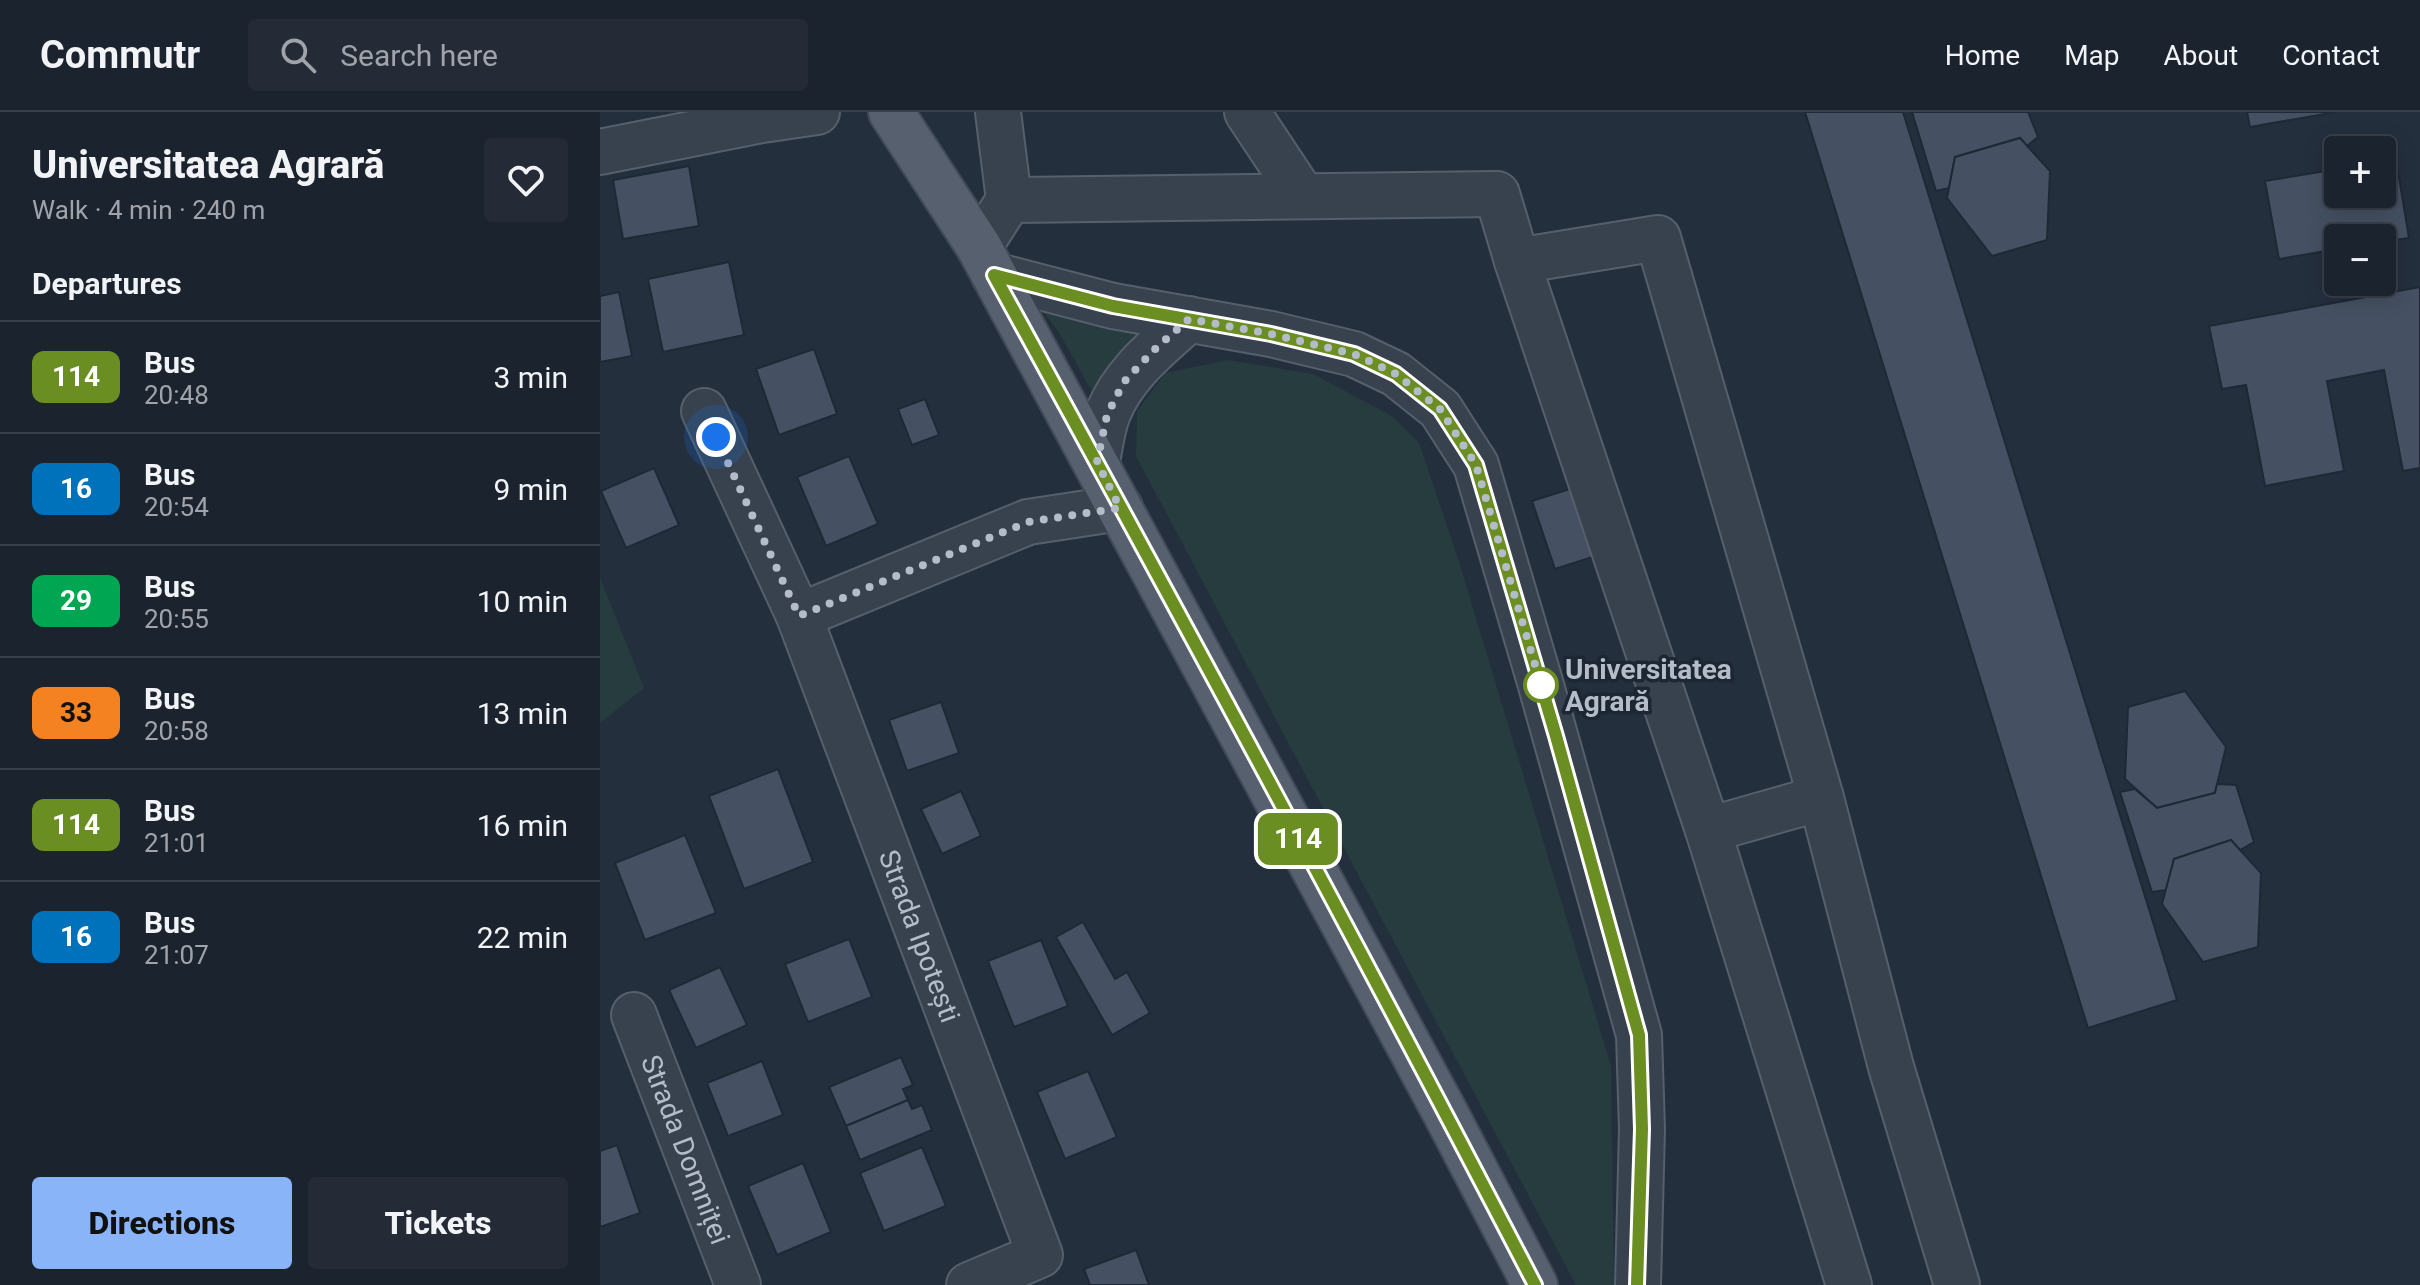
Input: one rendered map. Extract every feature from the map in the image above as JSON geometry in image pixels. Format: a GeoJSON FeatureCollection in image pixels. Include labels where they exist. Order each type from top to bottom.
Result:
{"type":"FeatureCollection","features":[{"type":"Feature","properties":{"kind":"main road"},"geometry":{"type":"LineString","coordinates":[[891,112],[987,261],[1441,1104],[1535,1285]]}},
{"type":"Feature","properties":{"kind":"street"},"geometry":{"type":"LineString","coordinates":[[600,152],[817,112]]}},
{"type":"Feature","properties":{"kind":"street"},"geometry":{"type":"LineString","coordinates":[[998,112],[1009,200],[987,261],[1113,306],[1271,334],[1354,354],[1396,374],[1440,409],[1476,465],[1639,1035],[1642,1129],[1638,1285]]}},
{"type":"Feature","properties":{"kind":"street"},"geometry":{"type":"LineString","coordinates":[[1247,112],[1302,195]]}},
{"type":"Feature","properties":{"kind":"street"},"geometry":{"type":"LineString","coordinates":[[1009,200],[1497,194],[1708,830],[1849,1285]]}},
{"type":"Feature","properties":{"kind":"street"},"geometry":{"type":"LineString","coordinates":[[1517,261],[1658,238],[1821,798],[1891,1067],[1957,1285]]}},
{"type":"Feature","properties":{"kind":"street"},"geometry":{"type":"LineString","coordinates":[[1097,462],[1107,415],[1124,382],[1189,319]]}},
{"type":"Feature","properties":{"kind":"street","name":"Strada Ipotești"},"geometry":{"type":"LineString","coordinates":[[704,411],[799,616],[1040,1255],[969,1285]]}},
{"type":"Feature","properties":{"kind":"street"},"geometry":{"type":"LineString","coordinates":[[799,616],[1028,522],[1120,508]]}},
{"type":"Feature","properties":{"kind":"street"},"geometry":{"type":"LineString","coordinates":[[1708,830],[1821,798]]}},
{"type":"Feature","properties":{"kind":"street","name":"Strada Domniței"},"geometry":{"type":"LineString","coordinates":[[634,1015],[738,1285]]}},
{"type":"Feature","properties":{"kind":"green space"},"geometry":{"type":"Polygon","coordinates":[[[1042,310],[1149,327],[1094,390],[1042,310]]]}},
{"type":"Feature","properties":{"kind":"green space"},"geometry":{"type":"Polygon","coordinates":[[[1228,360],[1313,374],[1392,416],[1419,443],[1460,565],[1611,1066],[1614,1285],[1576,1285],[1136,456],[1137,411],[1165,373],[1228,360]]]}},
{"type":"Feature","properties":{"kind":"green space"},"geometry":{"type":"Polygon","coordinates":[[[600,578],[644,688],[600,723],[600,578]]]}},
{"type":"Feature","properties":{"kind":"building"},"geometry":{"type":"Polygon","coordinates":[[[1805,112],[1903,112],[2177,1000],[2088,1028],[1805,112]]]}},
{"type":"Feature","properties":{"kind":"building"},"geometry":{"type":"Polygon","coordinates":[[[1912,112],[2028,112],[2038,137],[2027,146],[2020,138],[1955,157],[1949,188],[1936,191],[1912,112]]]}},
{"type":"Feature","properties":{"kind":"building"},"geometry":{"type":"Polygon","coordinates":[[[2247,112],[2336,112],[2250,127],[2247,112]]]}},
{"type":"Feature","properties":{"kind":"building"},"geometry":{"type":"Polygon","coordinates":[[[2020,138],[2050,171],[2047,240],[1992,256],[1947,198],[1955,157],[2020,138]]]}},
{"type":"Feature","properties":{"kind":"building"},"geometry":{"type":"Polygon","coordinates":[[[2396,159],[2409,238],[2396,240],[2396,224],[2324,224],[2324,251],[2279,259],[2265,181],[2324,171],[2324,208],[2396,208],[2396,159]]]}},
{"type":"Feature","properties":{"kind":"building"},"geometry":{"type":"Polygon","coordinates":[[[689,166],[699,226],[623,239],[613,180],[689,166]]]}},
{"type":"Feature","properties":{"kind":"building"},"geometry":{"type":"Polygon","coordinates":[[[729,262],[744,335],[663,352],[648,279],[729,262]]]}},
{"type":"Feature","properties":{"kind":"building"},"geometry":{"type":"Polygon","coordinates":[[[2420,287],[2420,468],[2403,471],[2384,370],[2327,381],[2344,471],[2265,486],[2246,385],[2222,389],[2209,326],[2371,296],[2396,296],[2396,291],[2420,287]]]}},
{"type":"Feature","properties":{"kind":"building"},"geometry":{"type":"Polygon","coordinates":[[[619,292],[632,356],[600,362],[600,296],[619,292]]]}},
{"type":"Feature","properties":{"kind":"building"},"geometry":{"type":"Polygon","coordinates":[[[814,349],[837,414],[779,435],[756,369],[814,349]]]}},
{"type":"Feature","properties":{"kind":"building"},"geometry":{"type":"Polygon","coordinates":[[[925,399],[939,435],[912,445],[898,409],[925,399]]]}},
{"type":"Feature","properties":{"kind":"building"},"geometry":{"type":"Polygon","coordinates":[[[849,456],[878,524],[826,546],[797,477],[849,456]]]}},
{"type":"Feature","properties":{"kind":"building"},"geometry":{"type":"Polygon","coordinates":[[[654,468],[679,525],[626,548],[601,491],[654,468]]]}},
{"type":"Feature","properties":{"kind":"building"},"geometry":{"type":"Polygon","coordinates":[[[1579,486],[1602,554],[1555,569],[1532,501],[1579,486]]]}},
{"type":"Feature","properties":{"kind":"building"},"geometry":{"type":"Polygon","coordinates":[[[2185,691],[2226,747],[2215,793],[2157,808],[2125,779],[2128,707],[2185,691]]]}},
{"type":"Feature","properties":{"kind":"building"},"geometry":{"type":"Polygon","coordinates":[[[941,702],[959,753],[907,771],[889,720],[941,702]]]}},
{"type":"Feature","properties":{"kind":"building"},"geometry":{"type":"Polygon","coordinates":[[[778,769],[813,862],[744,889],[709,796],[778,769]]]}},
{"type":"Feature","properties":{"kind":"building"},"geometry":{"type":"Polygon","coordinates":[[[2217,784],[2236,785],[2254,842],[2240,850],[2231,840],[2174,859],[2166,890],[2152,892],[2120,792],[2135,789],[2157,808],[2215,793],[2217,784]]]}},
{"type":"Feature","properties":{"kind":"building"},"geometry":{"type":"Polygon","coordinates":[[[961,791],[981,836],[942,854],[921,809],[961,791]]]}},
{"type":"Feature","properties":{"kind":"building"},"geometry":{"type":"Polygon","coordinates":[[[685,835],[716,913],[645,940],[615,863],[685,835]]]}},
{"type":"Feature","properties":{"kind":"building"},"geometry":{"type":"Polygon","coordinates":[[[2231,840],[2261,873],[2258,947],[2203,962],[2162,904],[2174,859],[2231,840]]]}},
{"type":"Feature","properties":{"kind":"building"},"geometry":{"type":"Polygon","coordinates":[[[1083,922],[1115,979],[1127,972],[1150,1013],[1112,1035],[1056,937],[1083,922]]]}},
{"type":"Feature","properties":{"kind":"building"},"geometry":{"type":"Polygon","coordinates":[[[849,939],[872,997],[808,1022],[785,964],[849,939]]]}},
{"type":"Feature","properties":{"kind":"building"},"geometry":{"type":"Polygon","coordinates":[[[1041,940],[1068,1006],[1014,1027],[988,961],[1041,940]]]}},
{"type":"Feature","properties":{"kind":"building"},"geometry":{"type":"Polygon","coordinates":[[[720,967],[747,1025],[696,1048],[669,990],[720,967]]]}},
{"type":"Feature","properties":{"kind":"building"},"geometry":{"type":"Polygon","coordinates":[[[901,1057],[913,1085],[903,1089],[908,1100],[846,1126],[829,1087],[901,1057]]]}},
{"type":"Feature","properties":{"kind":"building"},"geometry":{"type":"Polygon","coordinates":[[[762,1061],[783,1115],[728,1136],[707,1083],[762,1061]]]}},
{"type":"Feature","properties":{"kind":"building"},"geometry":{"type":"Polygon","coordinates":[[[1088,1071],[1117,1137],[1065,1159],[1037,1092],[1088,1071]]]}},
{"type":"Feature","properties":{"kind":"building"},"geometry":{"type":"Polygon","coordinates":[[[908,1100],[912,1109],[922,1105],[932,1130],[860,1160],[846,1126],[908,1100]]]}},
{"type":"Feature","properties":{"kind":"building"},"geometry":{"type":"Polygon","coordinates":[[[617,1145],[640,1213],[600,1227],[600,1151],[617,1145]]]}},
{"type":"Feature","properties":{"kind":"building"},"geometry":{"type":"Polygon","coordinates":[[[922,1147],[946,1206],[884,1231],[860,1173],[922,1147]]]}},
{"type":"Feature","properties":{"kind":"building"},"geometry":{"type":"Polygon","coordinates":[[[803,1163],[831,1232],[777,1255],[748,1186],[803,1163]]]}},
{"type":"Feature","properties":{"kind":"building"},"geometry":{"type":"Polygon","coordinates":[[[1136,1250],[1149,1285],[1090,1285],[1084,1269],[1136,1250]]]}},
{"type":"Feature","properties":{"kind":"bus line","name":"114"},"geometry":{"type":"LineString","coordinates":[[1535,1285],[1097,462],[994,275],[1113,306],[1271,334],[1354,354],[1396,374],[1440,409],[1476,465],[1556,736],[1639,1035],[1642,1129],[1637,1285]]}},
{"type":"Feature","properties":{"kind":"place","name":"Universitatea Agrară"},"geometry":{"type":"Point","coordinates":[1541,685]}},
{"type":"Feature","properties":{"kind":"route"},"geometry":{"type":"LineString","coordinates":[[716,437],[799,616],[1028,522],[1120,508],[1097,462],[1107,415],[1124,382],[1189,319],[1354,354],[1396,374],[1440,409],[1476,465],[1541,685]]}}]}
